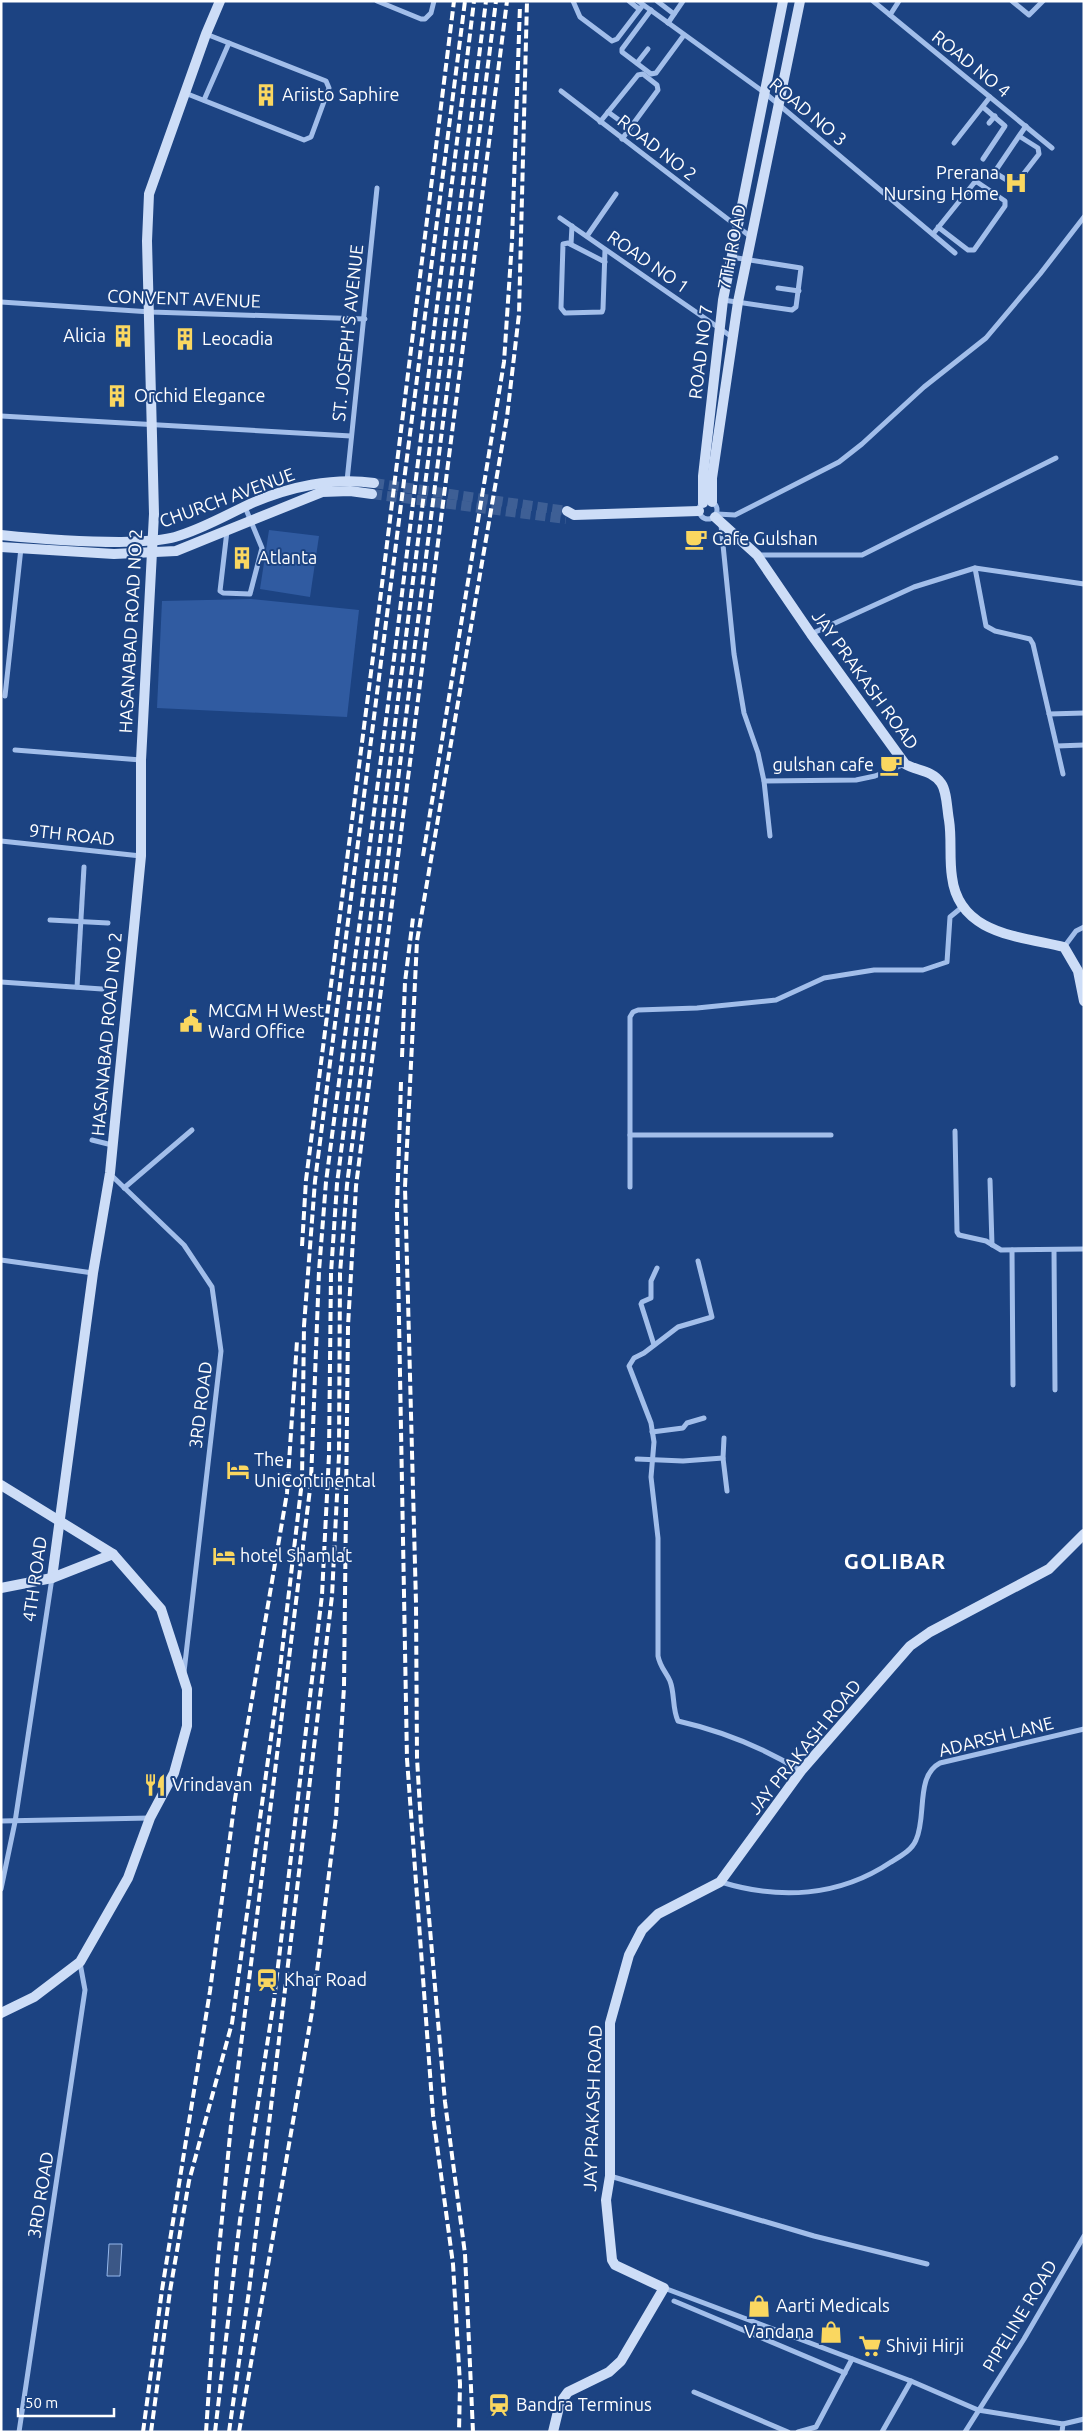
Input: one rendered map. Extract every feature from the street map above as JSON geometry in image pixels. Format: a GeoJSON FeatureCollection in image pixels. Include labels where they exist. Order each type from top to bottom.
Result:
{"type":"FeatureCollection","features":[{"type":"Feature","properties":{"kind":"street","name":"HASANABAD ROAD NO 2"},"geometry":{"type":"LineString","coordinates":[[93,1273],[110,1173],[140,856],[140,760],[154,514],[151,312],[147,242],[149,194],[206,34],[220,1]]}},
{"type":"Feature","properties":{"kind":"street"},"geometry":{"type":"LineString","coordinates":[[378,1],[420,19],[425,19],[431,13],[434,1]]}},
{"type":"Feature","properties":{"kind":"street"},"geometry":{"type":"LineString","coordinates":[[573,1],[580,18],[612,41],[617,39],[640,5]]}},
{"type":"Feature","properties":{"kind":"street","name":"ROAD NO 3"},"geometry":{"type":"LineString","coordinates":[[629,1],[651,10],[777,103],[955,253]]}},
{"type":"Feature","properties":{"kind":"street"},"geometry":{"type":"LineString","coordinates":[[657,1],[674,14]]}},
{"type":"Feature","properties":{"kind":"street"},"geometry":{"type":"LineString","coordinates":[[668,23],[683,1]]}},
{"type":"Feature","properties":{"kind":"street","name":"ROAD NO 7"},"geometry":{"type":"LineString","coordinates":[[705,505],[703,476],[723,300],[783,1]]}},
{"type":"Feature","properties":{"kind":"street","name":"7TH ROAD"},"geometry":{"type":"LineString","coordinates":[[705,505],[712,478],[738,302],[777,103],[800,1]]}},
{"type":"Feature","properties":{"kind":"street","name":"ROAD NO 4"},"geometry":{"type":"LineString","coordinates":[[873,1],[1052,148]]}},
{"type":"Feature","properties":{"kind":"street"},"geometry":{"type":"LineString","coordinates":[[1012,1],[1030,15],[1042,1]]}},
{"type":"Feature","properties":{"kind":"street"},"geometry":{"type":"LineString","coordinates":[[890,15],[898,2]]}},
{"type":"Feature","properties":{"kind":"street"},"geometry":{"type":"LineString","coordinates":[[651,10],[622,49],[622,52],[651,74],[656,73],[684,35]]}},
{"type":"Feature","properties":{"kind":"street"},"geometry":{"type":"LineString","coordinates":[[185,93],[301,140],[311,137],[329,86],[328,82],[206,34]]}},
{"type":"Feature","properties":{"kind":"street"},"geometry":{"type":"LineString","coordinates":[[204,100],[228,43]]}},
{"type":"Feature","properties":{"kind":"street"},"geometry":{"type":"LineString","coordinates":[[637,63],[648,49]]}},
{"type":"Feature","properties":{"kind":"street"},"geometry":{"type":"LineString","coordinates":[[600,122],[638,75],[643,74],[650,79],[657,85],[658,90],[622,139]]}},
{"type":"Feature","properties":{"kind":"street","name":"ROAD NO 2"},"geometry":{"type":"LineString","coordinates":[[561,91],[751,237]]}},
{"type":"Feature","properties":{"kind":"street"},"geometry":{"type":"LineString","coordinates":[[954,143],[990,97]]}},
{"type":"Feature","properties":{"kind":"street"},"geometry":{"type":"LineString","coordinates":[[982,107],[1005,126],[983,159]]}},
{"type":"Feature","properties":{"kind":"street"},"geometry":{"type":"LineString","coordinates":[[608,112],[630,128]]}},
{"type":"Feature","properties":{"kind":"street"},"geometry":{"type":"LineString","coordinates":[[989,123],[995,116]]}},
{"type":"Feature","properties":{"kind":"street"},"geometry":{"type":"LineString","coordinates":[[1019,136],[1038,148],[1039,154],[1015,184],[997,174],[996,170],[1019,136],[1026,126]]}},
{"type":"Feature","properties":{"kind":"street"},"geometry":{"type":"LineString","coordinates":[[933,234],[938,228],[977,182],[1005,201],[1005,206],[974,250],[968,250],[938,228]]}},
{"type":"Feature","properties":{"kind":"street","name":"ST. JOSEPH'S AVENUE"},"geometry":{"type":"LineString","coordinates":[[347,481],[378,188]]}},
{"type":"Feature","properties":{"kind":"street"},"geometry":{"type":"LineString","coordinates":[[587,236],[616,194]]}},
{"type":"Feature","properties":{"kind":"street"},"geometry":{"type":"LineString","coordinates":[[705,505],[704,518],[734,515],[839,462],[862,444],[924,387],[986,338],[1040,274],[1084,217]]}},
{"type":"Feature","properties":{"kind":"street","name":"ROAD NO 1"},"geometry":{"type":"LineString","coordinates":[[560,218],[732,336]]}},
{"type":"Feature","properties":{"kind":"street"},"geometry":{"type":"LineString","coordinates":[[571,244],[572,226]]}},
{"type":"Feature","properties":{"kind":"street"},"geometry":{"type":"LineString","coordinates":[[604,262],[565,242],[562,246],[562,308],[565,313],[602,312],[605,250]]}},
{"type":"Feature","properties":{"kind":"street"},"geometry":{"type":"LineString","coordinates":[[723,300],[792,310],[796,307],[799,291],[801,271],[799,267],[731,257]]}},
{"type":"Feature","properties":{"kind":"street"},"geometry":{"type":"LineString","coordinates":[[778,288],[799,291]]}},
{"type":"Feature","properties":{"kind":"street","name":"CONVENT AVENUE"},"geometry":{"type":"LineString","coordinates":[[1,302],[151,312],[365,319]]}},
{"type":"Feature","properties":{"kind":"street"},"geometry":{"type":"LineString","coordinates":[[1,416],[351,436]]}},
{"type":"Feature","properties":{"kind":"street"},"geometry":{"type":"LineString","coordinates":[[757,555],[862,555],[1056,458]]}},
{"type":"Feature","properties":{"kind":"street","name":"CHURCH AVENUE"},"geometry":{"type":"LineString","coordinates":[[1,536],[85,542],[152,541],[174,537],[206,527],[245,507],[284,492],[320,483],[347,481],[374,483]]}},
{"type":"Feature","properties":{"kind":"street"},"geometry":{"type":"LineString","coordinates":[[1,547],[114,554],[151,554],[176,551],[322,492],[372,494]]}},
{"type":"Feature","properties":{"kind":"street"},"geometry":{"type":"LineString","coordinates":[[569,515],[705,505],[716,506],[734,654],[744,713],[758,753],[764,781],[770,836]]}},
{"type":"Feature","properties":{"kind":"street"},"geometry":{"type":"LineString","coordinates":[[227,530],[220,591],[250,594],[262,548],[245,507]]}},
{"type":"Feature","properties":{"kind":"street","name":"JAY PRAKASH ROAD"},"geometry":{"type":"LineString","coordinates":[[718,518],[757,555],[811,634],[905,764],[913,769],[929,772],[942,784],[950,828],[952,878],[961,908]]}},
{"type":"Feature","properties":{"kind":"street"},"geometry":{"type":"LineString","coordinates":[[6,696],[21,548]]}},
{"type":"Feature","properties":{"kind":"street"},"geometry":{"type":"LineString","coordinates":[[975,568],[986,626],[995,631],[1030,640],[1033,644],[1063,774]]}},
{"type":"Feature","properties":{"kind":"street"},"geometry":{"type":"LineString","coordinates":[[811,634],[914,586],[975,568],[1084,584]]}},
{"type":"Feature","properties":{"kind":"street"},"geometry":{"type":"LineString","coordinates":[[1049,714],[1084,713]]}},
{"type":"Feature","properties":{"kind":"street"},"geometry":{"type":"LineString","coordinates":[[1057,746],[1084,745]]}},
{"type":"Feature","properties":{"kind":"street"},"geometry":{"type":"LineString","coordinates":[[15,750],[140,760]]}},
{"type":"Feature","properties":{"kind":"street"},"geometry":{"type":"LineString","coordinates":[[764,781],[856,780],[875,776],[905,764]]}},
{"type":"Feature","properties":{"kind":"street","name":"9TH ROAD"},"geometry":{"type":"LineString","coordinates":[[1,841],[140,856]]}},
{"type":"Feature","properties":{"kind":"street"},"geometry":{"type":"LineString","coordinates":[[77,987],[84,867]]}},
{"type":"Feature","properties":{"kind":"street"},"geometry":{"type":"LineString","coordinates":[[630,1187],[630,1017],[632,1012],[776,1000],[824,978],[874,970],[923,970],[946,962],[950,917],[961,908],[991,930],[1064,947],[1078,971],[1084,999]]}},
{"type":"Feature","properties":{"kind":"street"},"geometry":{"type":"LineString","coordinates":[[50,920],[108,923]]}},
{"type":"Feature","properties":{"kind":"street"},"geometry":{"type":"LineString","coordinates":[[1064,947],[1076,931],[1084,927]]}},
{"type":"Feature","properties":{"kind":"street"},"geometry":{"type":"LineString","coordinates":[[1,982],[102,989]]}},
{"type":"Feature","properties":{"kind":"street"},"geometry":{"type":"LineString","coordinates":[[124,1188],[192,1130]]}},
{"type":"Feature","properties":{"kind":"street"},"geometry":{"type":"LineString","coordinates":[[955,1131],[957,1232],[959,1235],[992,1245],[1001,1250],[1084,1249]]}},
{"type":"Feature","properties":{"kind":"street"},"geometry":{"type":"LineString","coordinates":[[630,1136],[831,1135]]}},
{"type":"Feature","properties":{"kind":"street"},"geometry":{"type":"LineString","coordinates":[[92,1140],[112,1145]]}},
{"type":"Feature","properties":{"kind":"street","name":"3RD ROAD"},"geometry":{"type":"LineString","coordinates":[[110,1173],[184,1245],[212,1287],[221,1351],[184,1680]]}},
{"type":"Feature","properties":{"kind":"street"},"geometry":{"type":"LineString","coordinates":[[990,1180],[992,1245]]}},
{"type":"Feature","properties":{"kind":"street"},"geometry":{"type":"LineString","coordinates":[[1012,1250],[1013,1385]]}},
{"type":"Feature","properties":{"kind":"street"},"geometry":{"type":"LineString","coordinates":[[1054,1250],[1055,1390]]}},
{"type":"Feature","properties":{"kind":"street"},"geometry":{"type":"LineString","coordinates":[[1,1260],[93,1273]]}},
{"type":"Feature","properties":{"kind":"street"},"geometry":{"type":"LineString","coordinates":[[698,1261],[713,1315],[709,1318],[678,1327],[634,1358],[629,1366],[651,1423],[652,1432],[653,1460],[651,1477],[658,1538],[658,1656],[660,1666],[670,1680],[675,1714],[678,1721],[743,1741],[771,1753],[801,1772]]}},
{"type":"Feature","properties":{"kind":"street"},"geometry":{"type":"LineString","coordinates":[[654,1345],[641,1304],[651,1298],[651,1281],[658,1268]]}},
{"type":"Feature","properties":{"kind":"street","name":"4TH ROAD"},"geometry":{"type":"LineString","coordinates":[[1,1889],[15,1822],[52,1578],[93,1273]]}},
{"type":"Feature","properties":{"kind":"street"},"geometry":{"type":"LineString","coordinates":[[652,1432],[683,1428],[687,1423],[704,1418]]}},
{"type":"Feature","properties":{"kind":"street"},"geometry":{"type":"LineString","coordinates":[[724,1438],[727,1491]]}},
{"type":"Feature","properties":{"kind":"street"},"geometry":{"type":"LineString","coordinates":[[637,1459],[683,1461],[724,1458]]}},
{"type":"Feature","properties":{"kind":"street"},"geometry":{"type":"LineString","coordinates":[[1,1484],[113,1554],[161,1609],[187,1689],[187,1726],[174,1773],[150,1818],[128,1878],[80,1962],[34,1996],[1,2013]]}},
{"type":"Feature","properties":{"kind":"street","name":"JAY PRAKASH ROAD"},"geometry":{"type":"LineString","coordinates":[[1063,2424],[978,2410],[911,2381],[664,2288],[620,2268],[612,2260],[606,2200],[610,2176],[610,2022],[629,1955],[642,1930],[658,1914],[720,1882],[801,1772],[910,1646],[930,1632],[1049,1569],[1084,1534]]}},
{"type":"Feature","properties":{"kind":"street"},"geometry":{"type":"LineString","coordinates":[[1,1588],[52,1578],[113,1554]]}},
{"type":"Feature","properties":{"kind":"street","name":"ADARSH LANE"},"geometry":{"type":"LineString","coordinates":[[720,1882],[750,1891],[791,1894],[848,1884],[882,1868],[911,1848],[918,1834],[927,1777],[931,1768],[940,1763],[1084,1729]]}},
{"type":"Feature","properties":{"kind":"street"},"geometry":{"type":"LineString","coordinates":[[1,1821],[150,1818]]}},
{"type":"Feature","properties":{"kind":"street","name":"3RD ROAD"},"geometry":{"type":"LineString","coordinates":[[19,2432],[85,1990],[80,1962]]}},
{"type":"Feature","properties":{"kind":"street"},"geometry":{"type":"LineString","coordinates":[[610,2176],[814,2236],[927,2264]]}},
{"type":"Feature","properties":{"kind":"street","name":"PIPELINE ROAD"},"geometry":{"type":"LineString","coordinates":[[965,2432],[1024,2340],[1084,2236]]}},
{"type":"Feature","properties":{"kind":"street"},"geometry":{"type":"LineString","coordinates":[[553,2432],[560,2403],[568,2392],[608,2372],[621,2361],[664,2288]]}},
{"type":"Feature","properties":{"kind":"street"},"geometry":{"type":"LineString","coordinates":[[674,2301],[845,2373]]}},
{"type":"Feature","properties":{"kind":"street"},"geometry":{"type":"LineString","coordinates":[[798,2432],[816,2427],[852,2359]]}},
{"type":"Feature","properties":{"kind":"street"},"geometry":{"type":"LineString","coordinates":[[882,2432],[911,2381]]}},
{"type":"Feature","properties":{"kind":"street"},"geometry":{"type":"LineString","coordinates":[[694,2392],[788,2432]]}},
{"type":"Feature","properties":{"kind":"street"},"geometry":{"type":"LineString","coordinates":[[1062,2432],[1063,2424],[1084,2419]]}},
{"type":"Feature","properties":{"kind":"shaded area"},"geometry":{"type":"Polygon","coordinates":[[[269,530],[319,536],[310,597],[260,589],[269,530]]]}},
{"type":"Feature","properties":{"kind":"shaded area"},"geometry":{"type":"Polygon","coordinates":[[[251,599],[359,610],[347,717],[157,708],[162,601],[251,599]]]}},
{"type":"Feature","properties":{"kind":"shaded area"},"geometry":{"type":"Polygon","coordinates":[[[109,2244],[122,2244],[120,2276],[107,2276],[109,2244]]]}},
{"type":"Feature","properties":{"kind":"tunnel"},"geometry":{"type":"LineString","coordinates":[[374,483],[567,511]]}},
{"type":"Feature","properties":{"kind":"tunnel"},"geometry":{"type":"LineString","coordinates":[[372,494],[566,519]]}},
{"type":"Feature","properties":{"kind":"railway"},"geometry":{"type":"LineString","coordinates":[[302,1246],[306,1180],[454,1]]}},
{"type":"Feature","properties":{"kind":"railway"},"geometry":{"type":"LineString","coordinates":[[151,2432],[170,2291],[189,2181],[232,2023],[277,1694],[302,1481],[304,1326],[315,1181],[465,1]]}},
{"type":"Feature","properties":{"kind":"railway"},"geometry":{"type":"LineString","coordinates":[[206,2432],[217,2270],[231,2125],[311,1481],[319,1271],[326,1182],[396,643],[474,1]]}},
{"type":"Feature","properties":{"kind":"railway"},"geometry":{"type":"LineString","coordinates":[[215,2432],[240,2220],[274,2000],[322,1595],[329,1455],[331,1273],[337,1184],[486,1]]}},
{"type":"Feature","properties":{"kind":"railway"},"geometry":{"type":"LineString","coordinates":[[229,2432],[249,2291],[332,1596],[339,1455],[340,1273],[347,1185],[496,1]]}},
{"type":"Feature","properties":{"kind":"railway"},"geometry":{"type":"LineString","coordinates":[[239,2432],[312,2012],[336,1817],[344,1687],[348,1326],[356,1186],[507,1]]}},
{"type":"Feature","properties":{"kind":"railway"},"geometry":{"type":"LineString","coordinates":[[473,2432],[465,2254],[445,2102],[417,1758],[416,1603],[405,1187],[417,941],[507,417],[519,314],[527,1]]}},
{"type":"Feature","properties":{"kind":"railway"},"geometry":{"type":"LineString","coordinates":[[423,856],[504,362],[512,241],[520,5]]}},
{"type":"Feature","properties":{"kind":"railway"},"geometry":{"type":"LineString","coordinates":[[402,1057],[405,982],[413,918]]}},
{"type":"Feature","properties":{"kind":"railway"},"geometry":{"type":"LineString","coordinates":[[401,1082],[397,1209],[407,1759],[433,2115],[453,2264],[460,2384],[459,2432]]}},
{"type":"Feature","properties":{"kind":"railway"},"geometry":{"type":"LineString","coordinates":[[143,2432],[162,2290],[210,1991],[235,1799],[287,1493],[297,1341]]}},
{"type":"Feature","properties":{"kind":"place","name":"Ariisto Saphire"},"geometry":{"type":"Point","coordinates":[266,95]}},
{"type":"Feature","properties":{"kind":"place","name":"Prerana Nursing Home"},"geometry":{"type":"Point","coordinates":[1016,183]}},
{"type":"Feature","properties":{"kind":"place","name":"Alicia"},"geometry":{"type":"Point","coordinates":[123,336]}},
{"type":"Feature","properties":{"kind":"place","name":"Leocadia"},"geometry":{"type":"Point","coordinates":[185,339]}},
{"type":"Feature","properties":{"kind":"place","name":"Orchid Elegance"},"geometry":{"type":"Point","coordinates":[117,396]}},
{"type":"Feature","properties":{"kind":"place","name":"Cafe Gulshan"},"geometry":{"type":"Point","coordinates":[696,539]}},
{"type":"Feature","properties":{"kind":"place","name":"Atlanta"},"geometry":{"type":"Point","coordinates":[242,558]}},
{"type":"Feature","properties":{"kind":"place","name":"gulshan cafe"},"geometry":{"type":"Point","coordinates":[891,765]}},
{"type":"Feature","properties":{"kind":"place","name":"MCGM H West Ward Office"},"geometry":{"type":"Point","coordinates":[191,1021]}},
{"type":"Feature","properties":{"kind":"place","name":"The UniContinental"},"geometry":{"type":"Point","coordinates":[238,1470]}},
{"type":"Feature","properties":{"kind":"place","name":"hotel Shamlat"},"geometry":{"type":"Point","coordinates":[224,1556]}},
{"type":"Feature","properties":{"kind":"place","name":"Vrindavan"},"geometry":{"type":"Point","coordinates":[155,1785]}},
{"type":"Feature","properties":{"kind":"place","name":"Khar Road"},"geometry":{"type":"Point","coordinates":[267,1980]}},
{"type":"Feature","properties":{"kind":"place","name":"Aarti Medicals"},"geometry":{"type":"Point","coordinates":[759,2306]}},
{"type":"Feature","properties":{"kind":"place","name":"Vandana"},"geometry":{"type":"Point","coordinates":[831,2332]}},
{"type":"Feature","properties":{"kind":"place","name":"Shivji Hirji"},"geometry":{"type":"Point","coordinates":[870,2346]}},
{"type":"Feature","properties":{"kind":"place","name":"Bandra Terminus"},"geometry":{"type":"Point","coordinates":[499,2405]}},
{"type":"Feature","properties":{"kind":"district","name":"GOLIBAR"},"geometry":{"type":"Point","coordinates":[895,1561]}}]}
